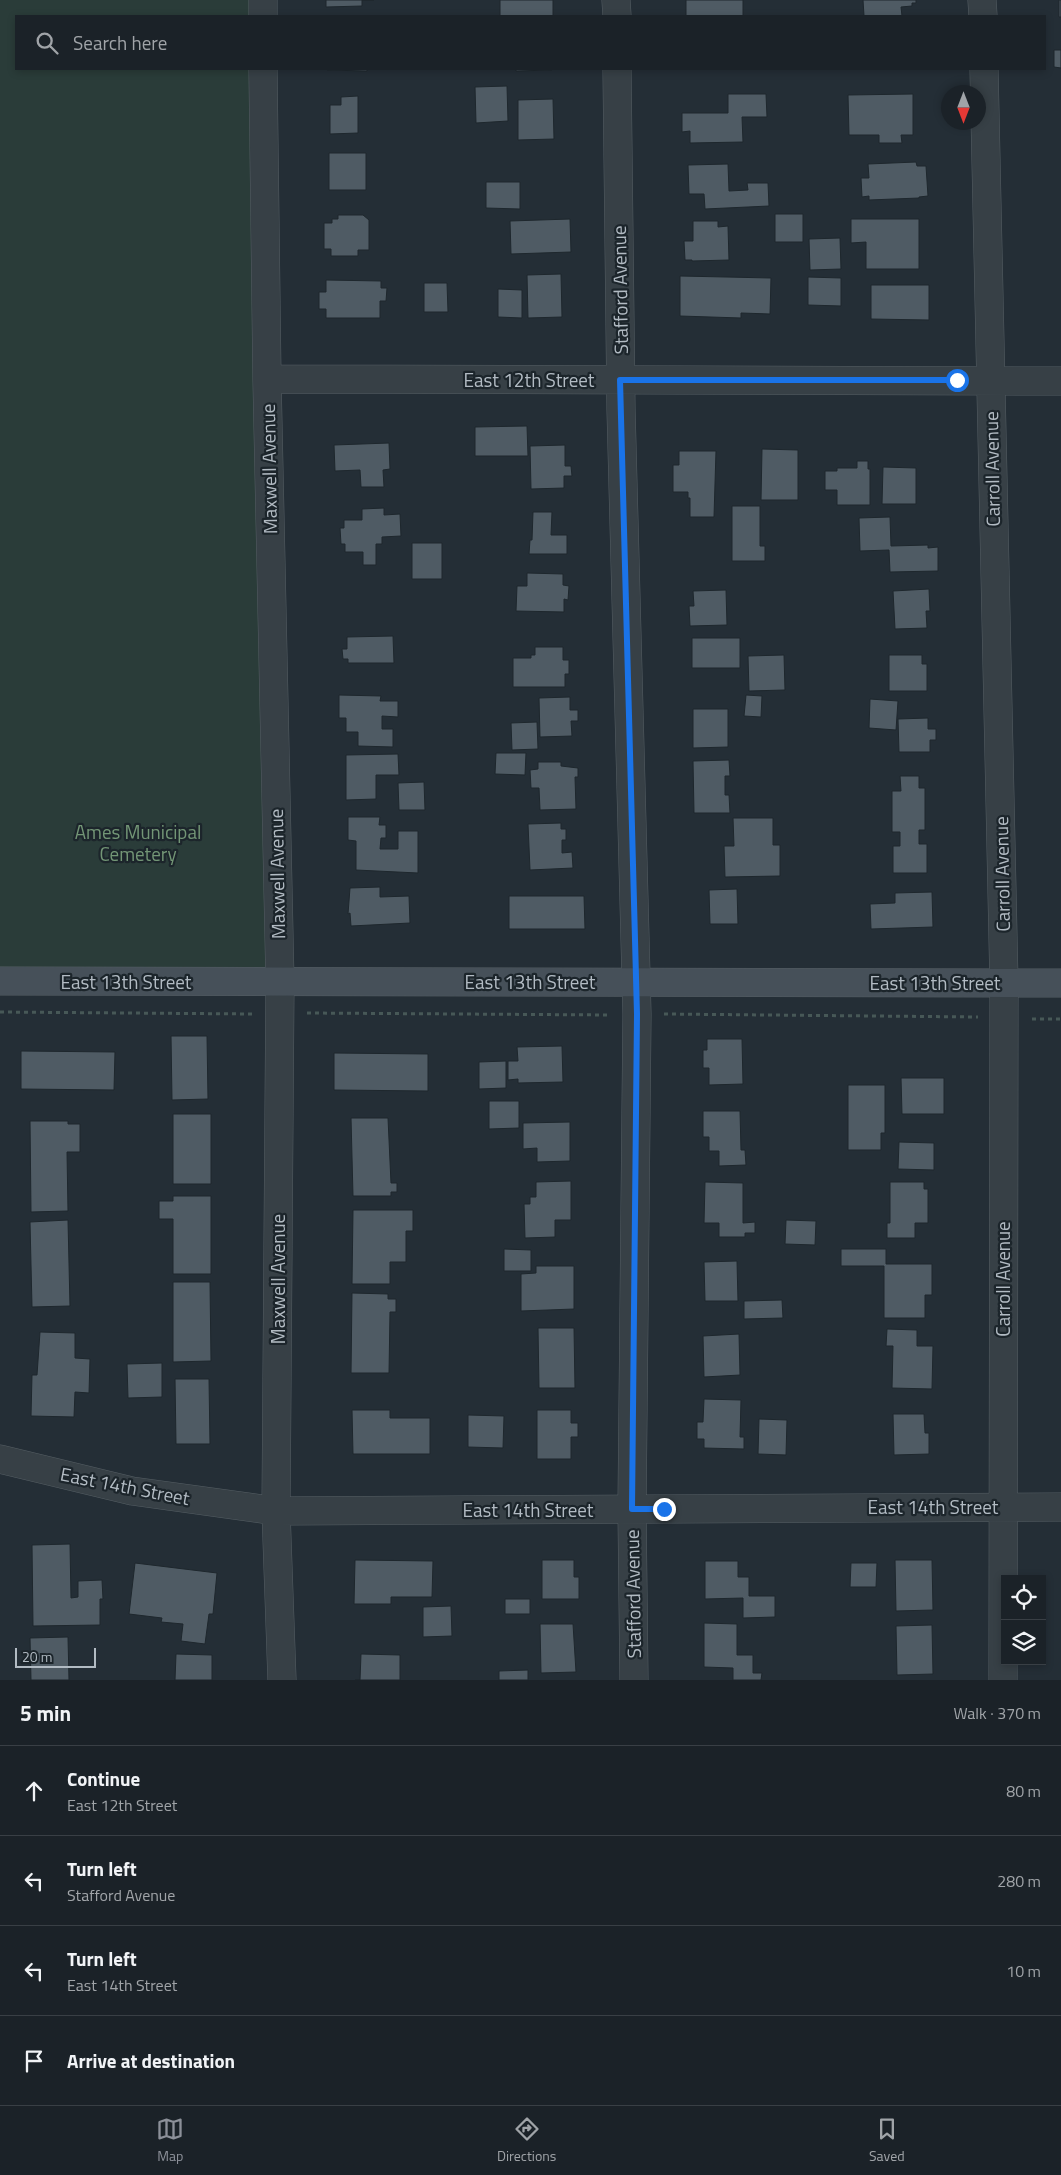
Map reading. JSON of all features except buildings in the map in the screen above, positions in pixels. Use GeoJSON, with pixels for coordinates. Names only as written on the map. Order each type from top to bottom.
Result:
{"type":"FeatureCollection","features":[{"type":"Feature","properties":{"kind":"main road","name":"East 13th Street"},"geometry":{"type":"LineString","coordinates":[[0,981],[1061,983]]}},
{"type":"Feature","properties":{"kind":"street"},"geometry":{"type":"LineString","coordinates":[[262,0],[263,15]]}},
{"type":"Feature","properties":{"kind":"street"},"geometry":{"type":"LineString","coordinates":[[616,0],[617,15]]}},
{"type":"Feature","properties":{"kind":"street"},"geometry":{"type":"LineString","coordinates":[[982,0],[982,15]]}},
{"type":"Feature","properties":{"kind":"street","name":"Maxwell Avenue"},"geometry":{"type":"LineString","coordinates":[[263,70],[267,379],[280,982],[276,1511],[282,1680]]}},
{"type":"Feature","properties":{"kind":"street","name":"Stafford Avenue"},"geometry":{"type":"LineString","coordinates":[[617,70],[620,380],[637,982],[632,1509],[634,1680]]}},
{"type":"Feature","properties":{"kind":"street","name":"Carroll Avenue"},"geometry":{"type":"LineString","coordinates":[[984,70],[1004,983],[1003,1680]]}},
{"type":"Feature","properties":{"kind":"street","name":"East 12th Street"},"geometry":{"type":"LineString","coordinates":[[267,379],[1061,380]]}},
{"type":"Feature","properties":{"kind":"street","name":"East 14th Street"},"geometry":{"type":"LineString","coordinates":[[0,1459],[132,1490],[276,1511],[1061,1507]]}},
{"type":"Feature","properties":{"kind":"path"},"geometry":{"type":"LineString","coordinates":[[0,1012],[250,1014]]}},
{"type":"Feature","properties":{"kind":"path"},"geometry":{"type":"LineString","coordinates":[[308,1013],[617,1015]]}},
{"type":"Feature","properties":{"kind":"path"},"geometry":{"type":"LineString","coordinates":[[656,1014],[982,1017]]}},
{"type":"Feature","properties":{"kind":"path"},"geometry":{"type":"LineString","coordinates":[[1031,1018],[1061,1019]]}},
{"type":"Feature","properties":{"kind":"green space","name":"Ames Municipal Cemetery"},"geometry":{"type":"Polygon","coordinates":[[[0,0],[263,0],[263,15],[15,15],[15,70],[263,70],[280,982],[0,981],[0,0]]]}},
{"type":"Feature","properties":{"kind":"route"},"geometry":{"type":"LineString","coordinates":[[664,1509],[632,1509],[637,1014],[620,380],[957,380]]}}]}
